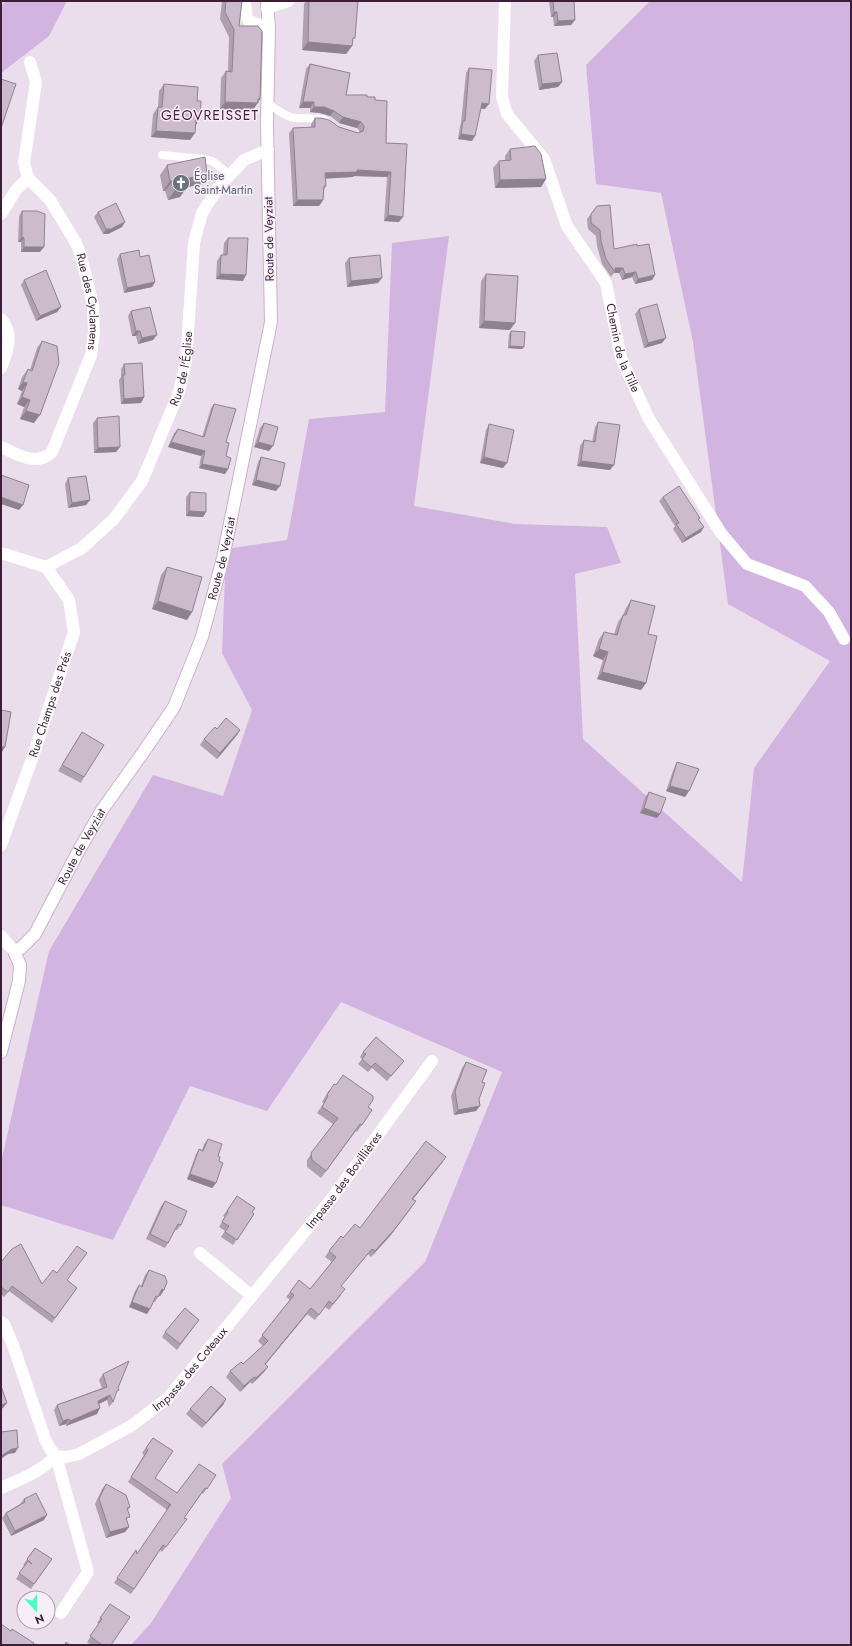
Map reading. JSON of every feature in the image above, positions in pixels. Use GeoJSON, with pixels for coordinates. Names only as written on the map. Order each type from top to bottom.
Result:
{"type":"FeatureCollection","features":[{"type":"Feature","properties":{"kind":"street"},"geometry":{"type":"LineString","coordinates":[[244,1],[247,6],[246,17],[249,21],[269,28]]}},
{"type":"Feature","properties":{"kind":"street"},"geometry":{"type":"LineString","coordinates":[[267,5],[288,1]]}},
{"type":"Feature","properties":{"kind":"street","name":"Chemin de la Tille"},"geometry":{"type":"LineString","coordinates":[[505,1],[502,97],[507,114],[544,159],[566,226],[606,283],[621,358],[649,419],[721,533],[747,564],[805,586],[829,612],[844,639]]}},
{"type":"Feature","properties":{"kind":"street","name":"Route de Veyziat"},"geometry":{"type":"LineString","coordinates":[[14,951],[21,948],[36,934],[74,859],[102,810],[174,707],[202,637],[224,558],[258,394],[270,322],[268,150],[269,28],[267,5]]}},
{"type":"Feature","properties":{"kind":"street"},"geometry":{"type":"LineString","coordinates":[[1,214],[16,190],[28,178],[24,162],[36,82],[30,62]]}},
{"type":"Feature","properties":{"kind":"street","name":"Rue de l'Église"},"geometry":{"type":"LineString","coordinates":[[46,567],[82,548],[114,520],[142,481],[179,392],[186,362],[194,243],[202,213],[217,189],[229,174],[244,160],[268,150]]}},
{"type":"Feature","properties":{"kind":"street","name":"Rue des Cyclamens"},"geometry":{"type":"LineString","coordinates":[[1,447],[26,458],[36,459],[47,457],[52,452],[91,355],[94,332],[93,305],[81,256],[76,243],[50,200],[28,178]]}},
{"type":"Feature","properties":{"kind":"street"},"geometry":{"type":"LineString","coordinates":[[1,319],[9,334],[9,347],[1,368]]}},
{"type":"Feature","properties":{"kind":"street"},"geometry":{"type":"LineString","coordinates":[[1,553],[46,567]]}},
{"type":"Feature","properties":{"kind":"street","name":"Rue Champs des Prés"},"geometry":{"type":"LineString","coordinates":[[1,845],[34,753],[74,632],[69,600],[46,567]]}},
{"type":"Feature","properties":{"kind":"street"},"geometry":{"type":"LineString","coordinates":[[1,936],[14,951],[20,966],[19,981],[1,1052]]}},
{"type":"Feature","properties":{"kind":"street","name":"Impasse des Bovillières"},"geometry":{"type":"LineString","coordinates":[[252,1296],[329,1202],[432,1061]]}},
{"type":"Feature","properties":{"kind":"street"},"geometry":{"type":"LineString","coordinates":[[200,1253],[252,1296]]}},
{"type":"Feature","properties":{"kind":"street","name":"Impasse des Coteaux"},"geometry":{"type":"LineString","coordinates":[[56,1456],[66,1457],[79,1454],[131,1426],[168,1398],[252,1296]]}},
{"type":"Feature","properties":{"kind":"street"},"geometry":{"type":"LineString","coordinates":[[1,1322],[4,1324],[13,1345],[45,1440],[56,1456],[88,1572],[61,1614]]}},
{"type":"Feature","properties":{"kind":"street"},"geometry":{"type":"LineString","coordinates":[[1,1488],[47,1466],[56,1456]]}},
{"type":"Feature","properties":{"kind":"lane"},"geometry":{"type":"LineString","coordinates":[[269,104],[287,116],[295,118],[318,118],[332,124]]}},
{"type":"Feature","properties":{"kind":"lane"},"geometry":{"type":"LineString","coordinates":[[162,155],[212,161],[229,174]]}},
{"type":"Feature","properties":{"kind":"shaded area"},"geometry":{"type":"Polygon","coordinates":[[[5,1],[67,1],[49,36],[1,73],[1,7],[5,1]]]}},
{"type":"Feature","properties":{"kind":"shaded area"},"geometry":{"type":"Polygon","coordinates":[[[650,1],[851,1],[851,1645],[131,1645],[151,1623],[231,1498],[222,1464],[425,1262],[502,1072],[341,1002],[267,1111],[190,1086],[113,1240],[1,1205],[2,1158],[49,951],[153,775],[223,796],[252,710],[222,653],[226,549],[287,540],[309,419],[385,412],[392,243],[449,236],[414,506],[515,524],[607,527],[621,563],[575,574],[583,739],[742,882],[754,768],[830,661],[728,604],[693,342],[661,193],[596,184],[586,65],[650,1]]]}},
{"type":"Feature","properties":{"kind":"building"},"geometry":{"type":"Polygon","coordinates":[[[226,1],[242,1],[239,26],[258,26],[262,31],[260,99],[258,99],[258,103],[225,102],[226,71],[232,72],[234,30],[225,12],[226,1]]]}},
{"type":"Feature","properties":{"kind":"building"},"geometry":{"type":"Polygon","coordinates":[[[309,1],[358,1],[355,38],[353,38],[352,46],[308,42],[309,1]]]}},
{"type":"Feature","properties":{"kind":"building"},"geometry":{"type":"Polygon","coordinates":[[[553,1],[574,1],[575,20],[558,21],[557,12],[554,12],[553,1]]]}},
{"type":"Feature","properties":{"kind":"building"},"geometry":{"type":"Polygon","coordinates":[[[557,53],[562,82],[542,84],[538,55],[557,53]]]}},
{"type":"Feature","properties":{"kind":"building"},"geometry":{"type":"Polygon","coordinates":[[[310,64],[350,73],[346,95],[367,95],[367,97],[375,97],[375,100],[387,101],[386,143],[407,144],[403,217],[388,215],[391,172],[357,170],[357,172],[325,173],[326,186],[324,186],[323,200],[297,200],[293,128],[315,127],[315,118],[321,118],[329,120],[339,127],[358,133],[363,131],[364,128],[361,122],[343,117],[324,107],[314,107],[314,102],[303,102],[310,64]]]}},
{"type":"Feature","properties":{"kind":"building"},"geometry":{"type":"Polygon","coordinates":[[[469,68],[492,70],[489,104],[482,103],[475,136],[461,134],[463,121],[465,121],[469,68]]]}},
{"type":"Feature","properties":{"kind":"building"},"geometry":{"type":"Polygon","coordinates":[[[1,79],[16,84],[1,128],[1,79]]]}},
{"type":"Feature","properties":{"kind":"building"},"geometry":{"type":"Polygon","coordinates":[[[164,84],[198,87],[197,101],[201,101],[200,119],[196,119],[195,133],[156,131],[158,107],[162,107],[164,84]]]}},
{"type":"Feature","properties":{"kind":"building"},"geometry":{"type":"Polygon","coordinates":[[[535,146],[541,154],[546,179],[500,180],[499,161],[511,160],[510,149],[535,146]]]}},
{"type":"Feature","properties":{"kind":"building"},"geometry":{"type":"Polygon","coordinates":[[[205,157],[207,174],[185,179],[187,186],[175,190],[173,181],[170,181],[167,165],[205,157]]]}},
{"type":"Feature","properties":{"kind":"building"},"geometry":{"type":"Polygon","coordinates":[[[116,203],[125,222],[111,229],[106,229],[98,212],[116,203]]]}},
{"type":"Feature","properties":{"kind":"building"},"geometry":{"type":"Polygon","coordinates":[[[610,205],[614,249],[637,244],[637,246],[649,244],[655,275],[638,279],[636,272],[625,274],[623,268],[615,268],[615,272],[606,259],[601,241],[600,230],[591,223],[591,214],[597,206],[610,205]]]}},
{"type":"Feature","properties":{"kind":"building"},"geometry":{"type":"Polygon","coordinates":[[[22,211],[37,211],[45,214],[44,247],[24,247],[24,238],[22,237],[22,211]]]}},
{"type":"Feature","properties":{"kind":"building"},"geometry":{"type":"Polygon","coordinates":[[[228,238],[248,238],[246,275],[220,274],[221,255],[227,255],[228,238]]]}},
{"type":"Feature","properties":{"kind":"building"},"geometry":{"type":"Polygon","coordinates":[[[139,250],[140,257],[149,255],[155,282],[127,288],[120,254],[139,250]]]}},
{"type":"Feature","properties":{"kind":"building"},"geometry":{"type":"Polygon","coordinates":[[[380,255],[382,278],[351,281],[349,258],[380,255]]]}},
{"type":"Feature","properties":{"kind":"building"},"geometry":{"type":"Polygon","coordinates":[[[46,270],[61,307],[40,316],[24,280],[46,270]]]}},
{"type":"Feature","properties":{"kind":"building"},"geometry":{"type":"Polygon","coordinates":[[[486,274],[518,276],[515,323],[484,321],[486,274]]]}},
{"type":"Feature","properties":{"kind":"building"},"geometry":{"type":"Polygon","coordinates":[[[657,304],[666,338],[648,343],[639,309],[657,304]]]}},
{"type":"Feature","properties":{"kind":"building"},"geometry":{"type":"Polygon","coordinates":[[[150,307],[157,335],[142,338],[140,331],[136,331],[131,311],[150,307]]]}},
{"type":"Feature","properties":{"kind":"building"},"geometry":{"type":"Polygon","coordinates":[[[511,331],[525,332],[524,347],[510,346],[511,331]]]}},
{"type":"Feature","properties":{"kind":"building"},"geometry":{"type":"Polygon","coordinates":[[[42,341],[57,346],[59,363],[40,415],[26,411],[30,400],[22,397],[27,383],[23,382],[28,369],[32,371],[42,341]]]}},
{"type":"Feature","properties":{"kind":"building"},"geometry":{"type":"Polygon","coordinates":[[[142,363],[144,397],[124,399],[124,364],[142,363]]]}},
{"type":"Feature","properties":{"kind":"building"},"geometry":{"type":"Polygon","coordinates":[[[214,404],[236,409],[226,442],[229,443],[226,456],[231,458],[228,469],[202,464],[205,451],[171,442],[178,429],[204,437],[214,404]]]}},
{"type":"Feature","properties":{"kind":"building"},"geometry":{"type":"Polygon","coordinates":[[[119,416],[120,447],[98,448],[97,418],[119,416]]]}},
{"type":"Feature","properties":{"kind":"building"},"geometry":{"type":"Polygon","coordinates":[[[598,422],[620,425],[614,465],[581,461],[584,440],[595,442],[598,422]]]}},
{"type":"Feature","properties":{"kind":"building"},"geometry":{"type":"Polygon","coordinates":[[[264,423],[278,427],[273,446],[258,442],[264,423]]]}},
{"type":"Feature","properties":{"kind":"building"},"geometry":{"type":"Polygon","coordinates":[[[489,424],[514,430],[507,463],[484,457],[489,424]]]}},
{"type":"Feature","properties":{"kind":"building"},"geometry":{"type":"Polygon","coordinates":[[[261,457],[285,463],[280,486],[256,480],[261,457]]]}},
{"type":"Feature","properties":{"kind":"building"},"geometry":{"type":"Polygon","coordinates":[[[1,475],[29,485],[23,505],[1,497],[1,475]]]}},
{"type":"Feature","properties":{"kind":"building"},"geometry":{"type":"Polygon","coordinates":[[[86,476],[90,500],[72,503],[68,478],[86,476]]]}},
{"type":"Feature","properties":{"kind":"building"},"geometry":{"type":"Polygon","coordinates":[[[679,486],[700,518],[698,519],[704,527],[686,538],[676,524],[679,523],[663,497],[679,486]]]}},
{"type":"Feature","properties":{"kind":"building"},"geometry":{"type":"Polygon","coordinates":[[[190,492],[206,493],[206,512],[189,511],[190,492]]]}},
{"type":"Feature","properties":{"kind":"building"},"geometry":{"type":"Polygon","coordinates":[[[167,567],[202,577],[192,612],[158,601],[167,567]]]}},
{"type":"Feature","properties":{"kind":"building"},"geometry":{"type":"Polygon","coordinates":[[[631,600],[655,606],[648,634],[657,636],[646,683],[602,672],[608,652],[599,649],[604,632],[617,635],[623,615],[626,615],[631,600]]]}},
{"type":"Feature","properties":{"kind":"building"},"geometry":{"type":"Polygon","coordinates":[[[1,710],[11,712],[5,747],[1,747],[1,710]]]}},
{"type":"Feature","properties":{"kind":"building"},"geometry":{"type":"Polygon","coordinates":[[[226,718],[240,730],[220,753],[204,739],[215,727],[217,729],[226,718]]]}},
{"type":"Feature","properties":{"kind":"building"},"geometry":{"type":"Polygon","coordinates":[[[82,732],[104,745],[84,777],[62,765],[82,732]]]}},
{"type":"Feature","properties":{"kind":"building"},"geometry":{"type":"Polygon","coordinates":[[[677,762],[699,769],[689,791],[670,786],[677,762]]]}},
{"type":"Feature","properties":{"kind":"building"},"geometry":{"type":"Polygon","coordinates":[[[649,792],[666,798],[660,814],[644,808],[649,792]]]}},
{"type":"Feature","properties":{"kind":"building"},"geometry":{"type":"Polygon","coordinates":[[[376,1037],[404,1061],[391,1076],[375,1063],[371,1067],[362,1059],[366,1054],[363,1052],[376,1037]]]}},
{"type":"Feature","properties":{"kind":"building"},"geometry":{"type":"Polygon","coordinates":[[[466,1062],[487,1070],[482,1082],[485,1083],[479,1099],[480,1106],[458,1110],[455,1091],[466,1062]]]}},
{"type":"Feature","properties":{"kind":"building"},"geometry":{"type":"Polygon","coordinates":[[[343,1075],[373,1096],[373,1100],[368,1107],[372,1110],[326,1171],[312,1160],[311,1153],[338,1118],[322,1107],[334,1084],[336,1085],[343,1075]]]}},
{"type":"Feature","properties":{"kind":"building"},"geometry":{"type":"Polygon","coordinates":[[[208,1139],[222,1144],[218,1156],[220,1157],[219,1161],[223,1163],[216,1183],[190,1174],[199,1149],[203,1151],[208,1139]]]}},
{"type":"Feature","properties":{"kind":"building"},"geometry":{"type":"Polygon","coordinates":[[[426,1141],[446,1157],[412,1199],[416,1201],[394,1230],[375,1251],[372,1249],[341,1286],[345,1289],[333,1304],[329,1301],[319,1315],[311,1308],[265,1364],[268,1367],[244,1386],[230,1371],[241,1362],[243,1364],[268,1341],[262,1335],[294,1295],[290,1292],[299,1280],[310,1289],[336,1257],[329,1251],[341,1236],[343,1238],[355,1224],[360,1228],[426,1141]]]}},
{"type":"Feature","properties":{"kind":"building"},"geometry":{"type":"Polygon","coordinates":[[[237,1196],[255,1208],[252,1212],[254,1214],[237,1240],[225,1232],[229,1226],[222,1222],[237,1196]]]}},
{"type":"Feature","properties":{"kind":"building"},"geometry":{"type":"Polygon","coordinates":[[[165,1201],[187,1211],[181,1225],[178,1224],[168,1243],[150,1234],[165,1201]]]}},
{"type":"Feature","properties":{"kind":"building"},"geometry":{"type":"Polygon","coordinates":[[[21,1244],[42,1284],[53,1270],[57,1273],[77,1246],[87,1253],[67,1280],[77,1288],[55,1318],[12,1286],[8,1292],[1,1287],[1,1262],[12,1249],[21,1244]]]}},
{"type":"Feature","properties":{"kind":"building"},"geometry":{"type":"Polygon","coordinates":[[[149,1270],[165,1276],[167,1282],[164,1290],[162,1289],[158,1297],[156,1296],[150,1309],[132,1302],[139,1285],[142,1287],[149,1270]]]}},
{"type":"Feature","properties":{"kind":"building"},"geometry":{"type":"Polygon","coordinates":[[[185,1308],[199,1320],[180,1344],[165,1332],[185,1308]]]}},
{"type":"Feature","properties":{"kind":"building"},"geometry":{"type":"Polygon","coordinates":[[[129,1361],[118,1388],[119,1390],[117,1391],[113,1402],[110,1395],[98,1401],[100,1408],[70,1421],[69,1419],[63,1421],[57,1405],[107,1387],[103,1374],[129,1361]]]}},
{"type":"Feature","properties":{"kind":"building"},"geometry":{"type":"Polygon","coordinates":[[[1,1386],[7,1403],[1,1405],[1,1386]]]}},
{"type":"Feature","properties":{"kind":"building"},"geometry":{"type":"Polygon","coordinates":[[[211,1386],[226,1399],[206,1423],[190,1409],[211,1386]]]}},
{"type":"Feature","properties":{"kind":"building"},"geometry":{"type":"Polygon","coordinates":[[[17,1430],[18,1448],[12,1449],[1,1456],[1,1432],[17,1430]]]}},
{"type":"Feature","properties":{"kind":"building"},"geometry":{"type":"Polygon","coordinates":[[[153,1438],[173,1451],[155,1478],[177,1493],[199,1464],[216,1475],[184,1518],[187,1519],[166,1547],[163,1545],[134,1589],[117,1578],[136,1550],[137,1554],[171,1504],[169,1505],[170,1504],[131,1477],[148,1450],[146,1448],[153,1438]]]}},
{"type":"Feature","properties":{"kind":"building"},"geometry":{"type":"Polygon","coordinates":[[[106,1484],[126,1495],[130,1507],[127,1508],[130,1517],[126,1518],[129,1527],[110,1532],[99,1499],[106,1484]]]}},
{"type":"Feature","properties":{"kind":"building"},"geometry":{"type":"Polygon","coordinates":[[[36,1493],[47,1515],[15,1531],[6,1513],[25,1502],[24,1499],[36,1493]]]}},
{"type":"Feature","properties":{"kind":"building"},"geometry":{"type":"Polygon","coordinates":[[[35,1548],[52,1559],[34,1584],[19,1573],[28,1561],[32,1564],[27,1559],[35,1548]]]}},
{"type":"Feature","properties":{"kind":"building"},"geometry":{"type":"Polygon","coordinates":[[[110,1604],[130,1617],[111,1645],[102,1645],[90,1636],[110,1604]]]}},
{"type":"Feature","properties":{"kind":"building"},"geometry":{"type":"Polygon","coordinates":[[[1,1624],[34,1643],[33,1645],[1,1645],[1,1624]]]}},
{"type":"Feature","properties":{"kind":"place","name":"Église Saint-Martin"},"geometry":{"type":"Point","coordinates":[181,183]}},
{"type":"Feature","properties":{"kind":"district","name":"GÉOVREISSET"},"geometry":{"type":"Point","coordinates":[210,115]}}]}
